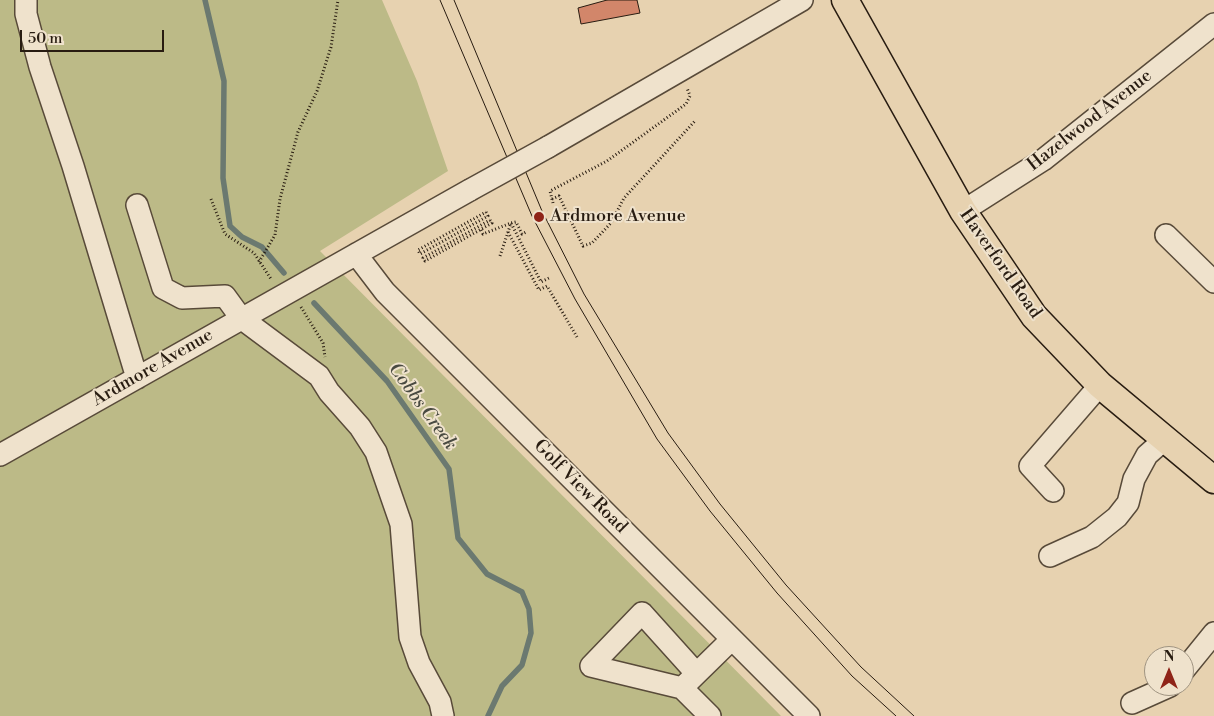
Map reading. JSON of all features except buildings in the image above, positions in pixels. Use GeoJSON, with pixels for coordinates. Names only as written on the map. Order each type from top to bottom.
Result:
{"type":"FeatureCollection","features":[{"type":"Feature","properties":{"kind":"main road","name":"Haverford Road"},"geometry":{"type":"LineString","coordinates":[[845,0],[962,211],[1034,316],[1100,385],[1214,480]]}},
{"type":"Feature","properties":{"kind":"street"},"geometry":{"type":"LineString","coordinates":[[26,0],[26,14],[40,67],[73,166],[137,378]]}},
{"type":"Feature","properties":{"kind":"street","name":"Ardmore Avenue"},"geometry":{"type":"LineString","coordinates":[[0,456],[241,318],[548,147],[802,0]]}},
{"type":"Feature","properties":{"kind":"street","name":"Hazelwood Avenue"},"geometry":{"type":"LineString","coordinates":[[962,211],[1043,160],[1214,24]]}},
{"type":"Feature","properties":{"kind":"street"},"geometry":{"type":"LineString","coordinates":[[137,205],[164,288],[182,298],[225,296],[241,318],[319,376],[329,392],[360,427],[376,452],[401,524],[410,637],[419,663],[440,702],[444,716]]}},
{"type":"Feature","properties":{"kind":"street"},"geometry":{"type":"LineString","coordinates":[[1166,235],[1214,282]]}},
{"type":"Feature","properties":{"kind":"street","name":"Golf View Road"},"geometry":{"type":"LineString","coordinates":[[356,254],[385,292],[809,716]]}},
{"type":"Feature","properties":{"kind":"street"},"geometry":{"type":"LineString","coordinates":[[1053,491],[1030,466],[1100,385]]}},
{"type":"Feature","properties":{"kind":"street"},"geometry":{"type":"LineString","coordinates":[[1050,556],[1092,537],[1116,517],[1128,503],[1134,479],[1147,455],[1165,439]]}},
{"type":"Feature","properties":{"kind":"street"},"geometry":{"type":"LineString","coordinates":[[1194,658],[1214,633]]}},
{"type":"Feature","properties":{"kind":"street"},"geometry":{"type":"LineString","coordinates":[[710,716],[689,680],[732,639]]}},
{"type":"Feature","properties":{"kind":"street"},"geometry":{"type":"LineString","coordinates":[[1132,702],[1146,696]]}},
{"type":"Feature","properties":{"kind":"path"},"geometry":{"type":"LineString","coordinates":[[259,262],[275,235],[280,199],[298,132],[317,91],[330,47],[338,0]]}},
{"type":"Feature","properties":{"kind":"path"},"geometry":{"type":"LineString","coordinates":[[687,87],[690,96],[686,104],[607,161],[550,191],[552,201],[559,196],[583,246],[592,243],[610,222],[624,198],[694,121]]}},
{"type":"Feature","properties":{"kind":"path"},"geometry":{"type":"LineString","coordinates":[[211,199],[225,234],[254,252],[273,282]]}},
{"type":"Feature","properties":{"kind":"path"},"geometry":{"type":"LineString","coordinates":[[478,227],[420,254],[418,250],[486,212],[488,216],[478,227],[425,261],[423,258],[478,227]]}},
{"type":"Feature","properties":{"kind":"path"},"geometry":{"type":"LineString","coordinates":[[478,227],[483,234],[516,222],[522,234],[526,232]]}},
{"type":"Feature","properties":{"kind":"path"},"geometry":{"type":"LineString","coordinates":[[500,256],[510,223]]}},
{"type":"Feature","properties":{"kind":"path"},"geometry":{"type":"LineString","coordinates":[[510,223],[540,282],[549,278]]}},
{"type":"Feature","properties":{"kind":"path"},"geometry":{"type":"LineString","coordinates":[[508,232],[539,290],[547,286],[577,337]]}},
{"type":"Feature","properties":{"kind":"path"},"geometry":{"type":"LineString","coordinates":[[300,306],[323,343],[325,355],[319,376]]}},
{"type":"Feature","properties":{"kind":"shaded area"},"geometry":{"type":"Polygon","coordinates":[[[0,0],[382,0],[417,81],[448,171],[320,251],[781,716],[0,716],[0,0]]]}},
{"type":"Feature","properties":{"kind":"waterway","name":"Cobbs Creek"},"geometry":{"type":"LineString","coordinates":[[205,0],[224,81],[223,178],[230,226],[242,237],[262,247],[284,273]]}},
{"type":"Feature","properties":{"kind":"waterway","name":"Cobbs Creek"},"geometry":{"type":"LineString","coordinates":[[314,303],[387,381],[449,469],[458,538],[487,574],[522,592],[529,609],[531,633],[522,665],[502,686],[488,716]]}},
{"type":"Feature","properties":{"kind":"tram line"},"geometry":{"type":"LineString","coordinates":[[440,0],[532,216],[575,299],[657,439],[710,511],[777,593],[852,676],[896,716]]}},
{"type":"Feature","properties":{"kind":"tram line"},"geometry":{"type":"LineString","coordinates":[[454,0],[542,211],[584,294],[668,433],[720,504],[786,585],[861,667],[914,716]]}},
{"type":"Feature","properties":{"kind":"place","name":"Ardmore Avenue"},"geometry":{"type":"Point","coordinates":[539,217]}}]}
